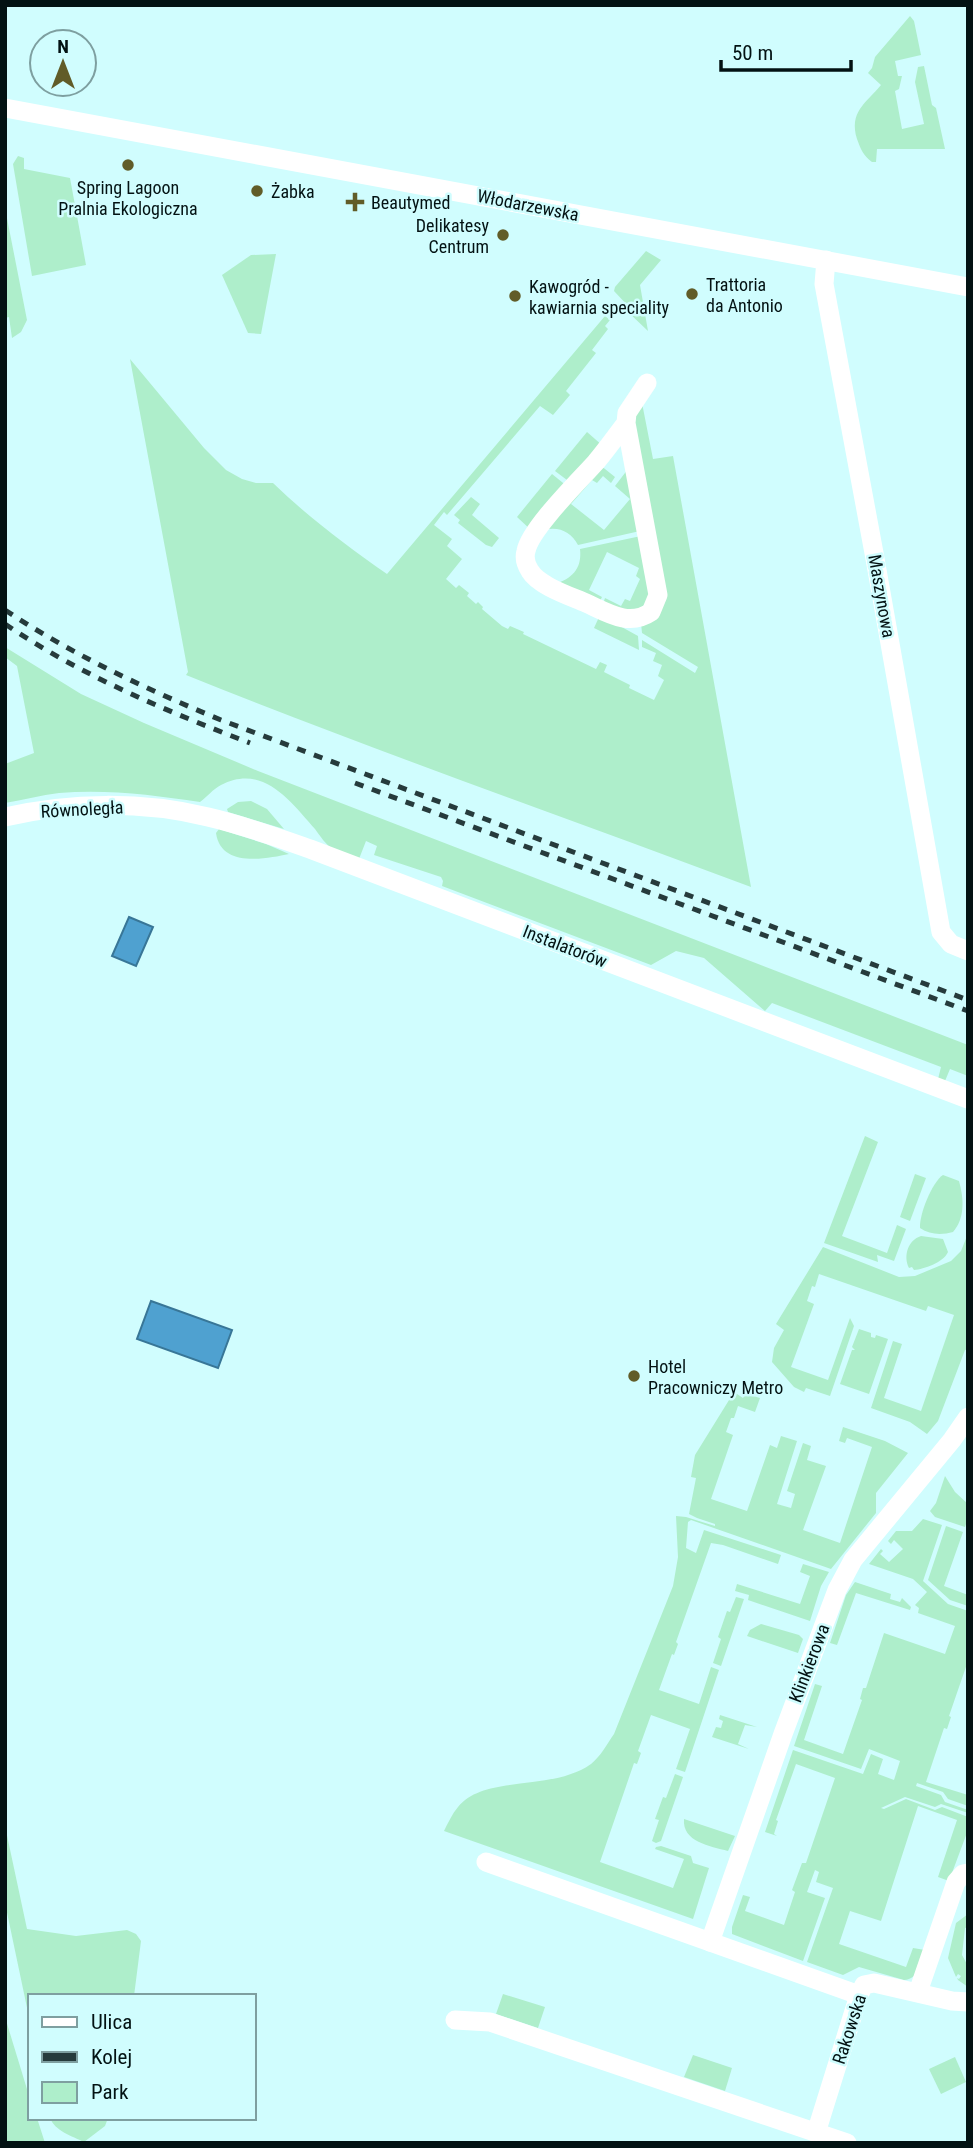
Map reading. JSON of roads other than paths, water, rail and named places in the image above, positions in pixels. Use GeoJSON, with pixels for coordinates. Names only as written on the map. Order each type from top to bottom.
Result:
{"type":"FeatureCollection","features":[{"type":"Feature","properties":{"kind":"street","name":"Włodarzewska"},"geometry":{"type":"LineString","coordinates":[[5,108],[968,287]]}},
{"type":"Feature","properties":{"kind":"street","name":"Maszynowa"},"geometry":{"type":"LineString","coordinates":[[826,260],[824,284],[941,932],[951,944],[968,951]]}},
{"type":"Feature","properties":{"kind":"street"},"geometry":{"type":"LineString","coordinates":[[626,423],[537,530],[525,555],[530,572],[542,582],[614,616],[629,620],[651,612],[658,595],[626,423],[627,413],[647,383]]}},
{"type":"Feature","properties":{"kind":"street","name":"Równoległa"},"geometry":{"type":"LineString","coordinates":[[5,817],[79,807],[159,809]]}},
{"type":"Feature","properties":{"kind":"street","name":"Instalatorów"},"geometry":{"type":"LineString","coordinates":[[159,809],[206,816],[310,849],[968,1099]]}},
{"type":"Feature","properties":{"kind":"street","name":"Klinkierowa"},"geometry":{"type":"LineString","coordinates":[[710,1942],[837,1590],[853,1560],[968,1417]]}},
{"type":"Feature","properties":{"kind":"street"},"geometry":{"type":"LineString","coordinates":[[486,1862],[859,1995]]}},
{"type":"Feature","properties":{"kind":"street"},"geometry":{"type":"LineString","coordinates":[[968,1873],[956,1882],[918,1992],[952,2001],[968,2002]]}},
{"type":"Feature","properties":{"kind":"street","name":"Rakowska"},"geometry":{"type":"LineString","coordinates":[[816,2133],[864,1985],[874,1983],[918,1992]]}},
{"type":"Feature","properties":{"kind":"street"},"geometry":{"type":"LineString","coordinates":[[455,2020],[490,2022],[847,2143]]}},
{"type":"Feature","properties":{"kind":"water"},"geometry":{"type":"Polygon","coordinates":[[[129,917],[153,927],[136,966],[112,956],[129,917]]]}},
{"type":"Feature","properties":{"kind":"water"},"geometry":{"type":"Polygon","coordinates":[[[151,1301],[232,1330],[218,1368],[137,1339],[151,1301]]]}},
{"type":"Feature","properties":{"kind":"railway"},"geometry":{"type":"LineString","coordinates":[[5,610],[110,670],[221,720],[968,1000]]}},
{"type":"Feature","properties":{"kind":"railway"},"geometry":{"type":"LineString","coordinates":[[5,624],[93,676],[250,743]]}},
{"type":"Feature","properties":{"kind":"railway"},"geometry":{"type":"LineString","coordinates":[[355,783],[968,1011]]}},
{"type":"Feature","properties":{"kind":"place","name":"Spring Lagoon Pralnia Ekologiczna"},"geometry":{"type":"Point","coordinates":[128,165]}},
{"type":"Feature","properties":{"kind":"place","name":"Żabka"},"geometry":{"type":"Point","coordinates":[257,191]}},
{"type":"Feature","properties":{"kind":"place","name":"Beautymed"},"geometry":{"type":"Point","coordinates":[355,202]}},
{"type":"Feature","properties":{"kind":"place","name":"Delikatesy Centrum"},"geometry":{"type":"Point","coordinates":[503,235]}},
{"type":"Feature","properties":{"kind":"place","name":"Trattoria da Antonio"},"geometry":{"type":"Point","coordinates":[692,294]}},
{"type":"Feature","properties":{"kind":"place","name":"Kawogród - kawiarnia speciality"},"geometry":{"type":"Point","coordinates":[515,296]}},
{"type":"Feature","properties":{"kind":"place","name":"Hotel Pracowniczy Metro"},"geometry":{"type":"Point","coordinates":[634,1376]}}]}
